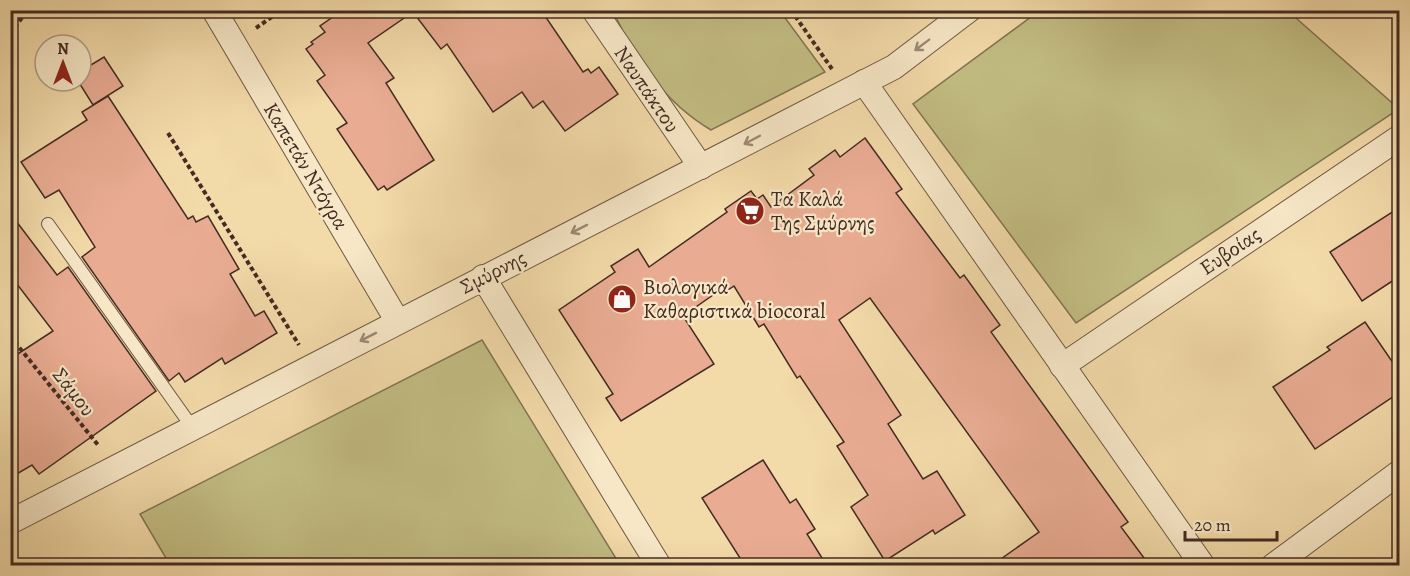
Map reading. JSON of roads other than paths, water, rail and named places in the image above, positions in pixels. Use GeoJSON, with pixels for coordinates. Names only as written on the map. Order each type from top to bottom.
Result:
{"type":"FeatureCollection","features":[{"type":"Feature","properties":{"kind":"street","name":"Καπετάν Ντόγρα"},"geometry":{"type":"LineString","coordinates":[[214,10],[398,322]]}},
{"type":"Feature","properties":{"kind":"street","name":"Ναυπάκτου"},"geometry":{"type":"LineString","coordinates":[[594,10],[701,167]]}},
{"type":"Feature","properties":{"kind":"street","name":"Σμύρνης"},"geometry":{"type":"LineString","coordinates":[[10,522],[894,67],[969,10]]}},
{"type":"Feature","properties":{"kind":"street"},"geometry":{"type":"LineString","coordinates":[[855,86],[1062,366],[1203,566]]}},
{"type":"Feature","properties":{"kind":"street","name":"Ευβοίας"},"geometry":{"type":"LineString","coordinates":[[1062,366],[1400,137]]}},
{"type":"Feature","properties":{"kind":"street"},"geometry":{"type":"LineString","coordinates":[[483,277],[659,566]]}},
{"type":"Feature","properties":{"kind":"street"},"geometry":{"type":"LineString","coordinates":[[1273,566],[1400,472]]}},
{"type":"Feature","properties":{"kind":"lane"},"geometry":{"type":"LineString","coordinates":[[48,224],[192,427]]}},
{"type":"Feature","properties":{"kind":"place","name":"Τα Καλά Της Σμύρνης"},"geometry":{"type":"Point","coordinates":[750,211]}},
{"type":"Feature","properties":{"kind":"place","name":"Βιολογικά Καθαριστικά biocoral"},"geometry":{"type":"Point","coordinates":[622,299]}}]}
